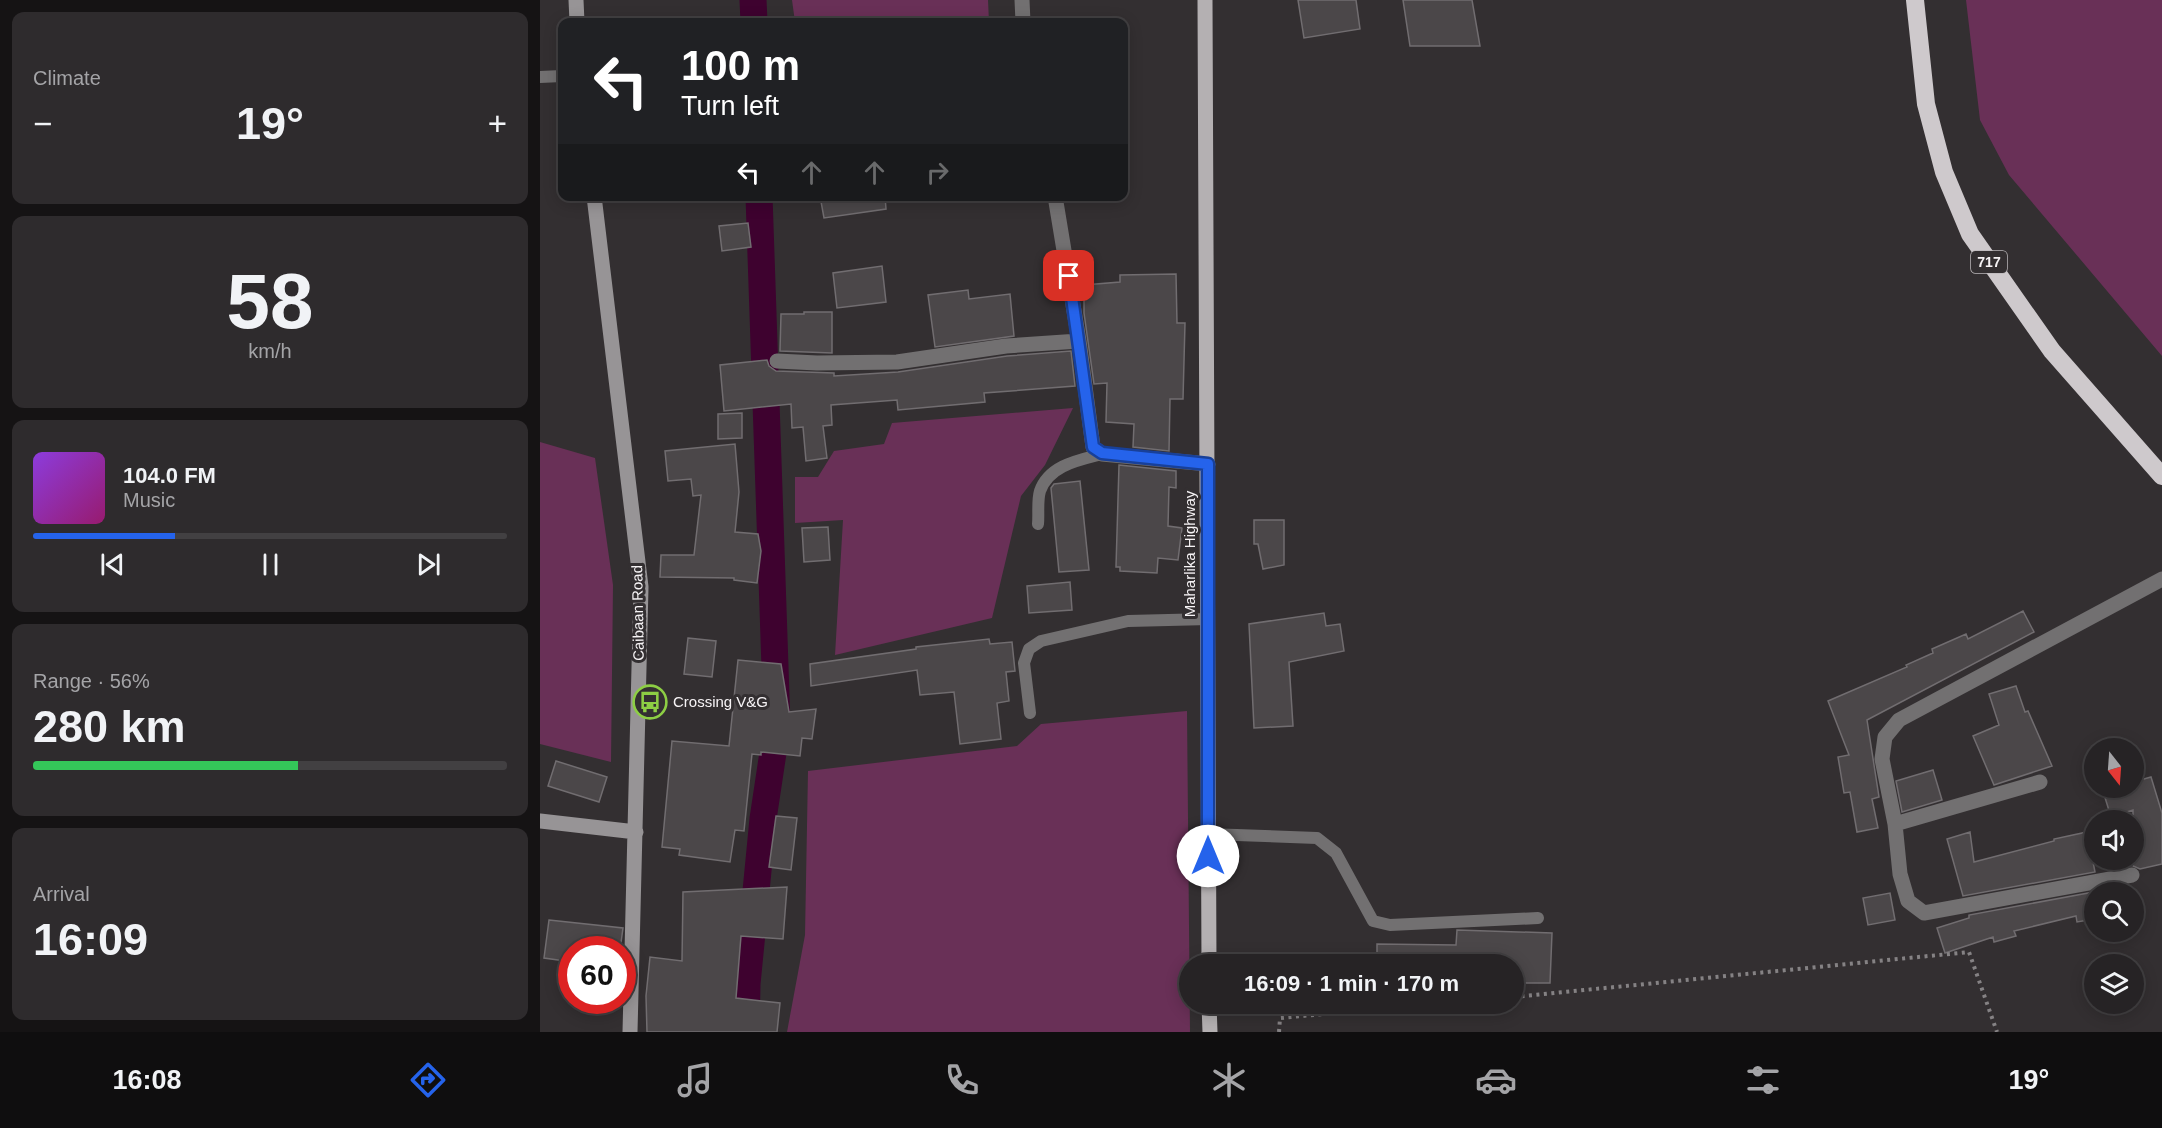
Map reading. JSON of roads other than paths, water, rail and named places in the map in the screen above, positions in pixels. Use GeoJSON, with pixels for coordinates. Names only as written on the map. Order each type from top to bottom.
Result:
{"type":"FeatureCollection","features":[{"type":"Feature","properties":{"kind":"highway","name":"717"},"geometry":{"type":"LineString","coordinates":[[1915,0],[1926,105],[1944,172],[1970,234],[2052,351],[2162,476]]}},
{"type":"Feature","properties":{"kind":"main road","name":"Maharlika Highway"},"geometry":{"type":"LineString","coordinates":[[1205,0],[1209,954]]}},
{"type":"Feature","properties":{"kind":"main road"},"geometry":{"type":"LineString","coordinates":[[1209,1014],[1210,1032]]}},
{"type":"Feature","properties":{"kind":"street"},"geometry":{"type":"LineString","coordinates":[[576,0],[577,18]]}},
{"type":"Feature","properties":{"kind":"street"},"geometry":{"type":"LineString","coordinates":[[1022,0],[1023,18]]}},
{"type":"Feature","properties":{"kind":"street","name":"Caibaan Road"},"geometry":{"type":"LineString","coordinates":[[595,201],[641,587],[630,1032]]}},
{"type":"Feature","properties":{"kind":"street"},"geometry":{"type":"LineString","coordinates":[[1056,201],[1080,341],[1093,447],[1102,453],[1208,464]]}},
{"type":"Feature","properties":{"kind":"street"},"geometry":{"type":"LineString","coordinates":[[777,361],[897,362],[1006,346],[1080,341]]}},
{"type":"Feature","properties":{"kind":"street"},"geometry":{"type":"LineString","coordinates":[[2132,874],[1924,913],[1908,901],[1900,874],[1895,824],[1882,759],[1885,737],[1899,720],[2162,579]]}},
{"type":"Feature","properties":{"kind":"street"},"geometry":{"type":"LineString","coordinates":[[1895,824],[2040,782]]}},
{"type":"Feature","properties":{"kind":"street"},"geometry":{"type":"LineString","coordinates":[[540,821],[636,832]]}},
{"type":"Feature","properties":{"kind":"lane"},"geometry":{"type":"LineString","coordinates":[[540,77],[558,76]]}},
{"type":"Feature","properties":{"kind":"lane"},"geometry":{"type":"LineString","coordinates":[[1038,524],[1040,491],[1048,476],[1063,465],[1102,453]]}},
{"type":"Feature","properties":{"kind":"lane"},"geometry":{"type":"LineString","coordinates":[[1030,713],[1024,663],[1029,649],[1041,640],[1128,621],[1209,619]]}},
{"type":"Feature","properties":{"kind":"lane"},"geometry":{"type":"LineString","coordinates":[[1208,834],[1317,838],[1336,853],[1373,921],[1390,925],[1538,918]]}},
{"type":"Feature","properties":{"kind":"waterway"},"geometry":{"type":"LineString","coordinates":[[753,0],[754,18]]}},
{"type":"Feature","properties":{"kind":"waterway"},"geometry":{"type":"LineString","coordinates":[[746,1032],[747,984],[763,819],[777,726],[759,201]]}},
{"type":"Feature","properties":{"kind":"place","name":"Crossing V&G"},"geometry":{"type":"Point","coordinates":[650,702]}}]}
